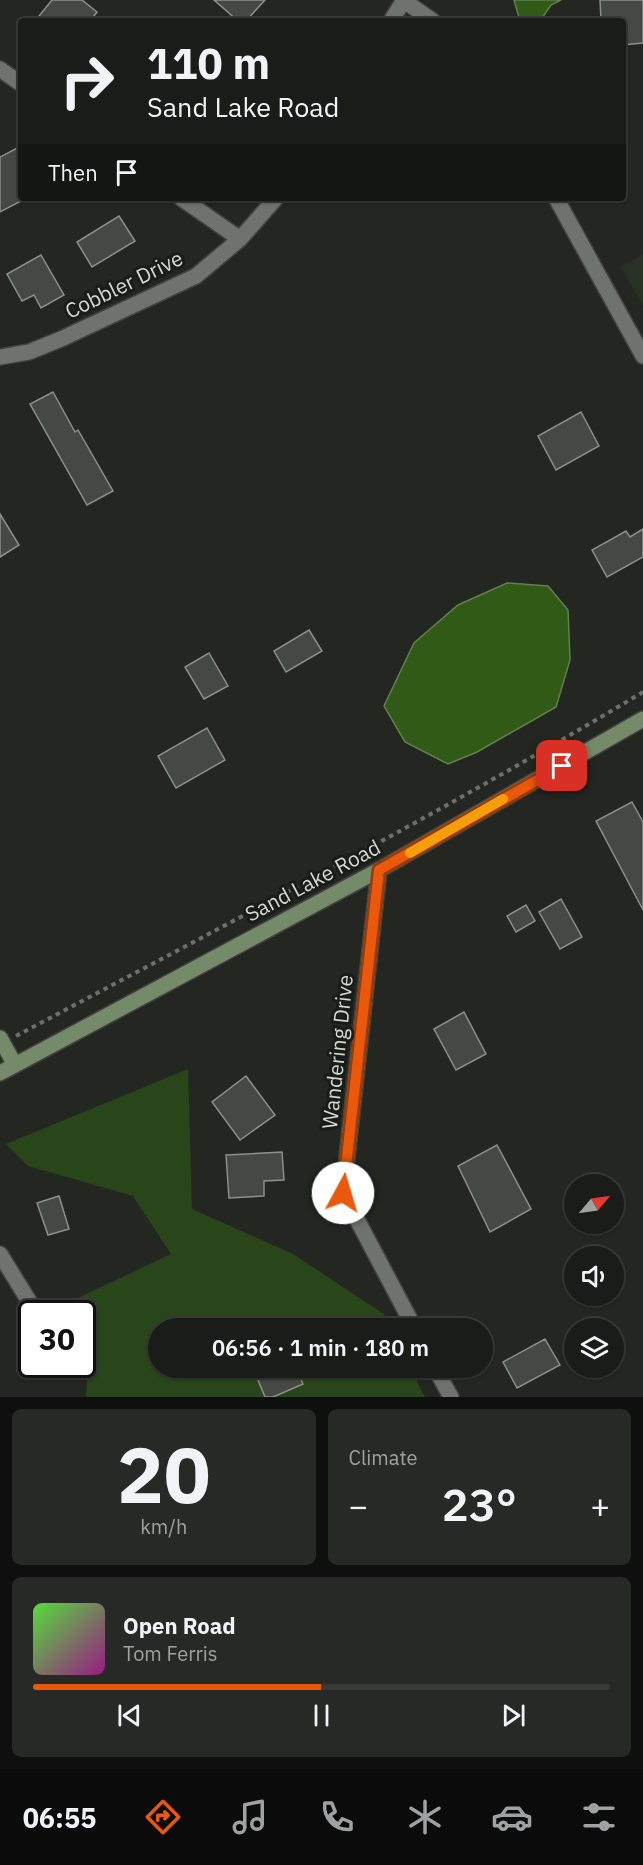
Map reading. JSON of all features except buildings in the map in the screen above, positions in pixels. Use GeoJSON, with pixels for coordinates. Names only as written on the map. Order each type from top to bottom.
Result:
{"type":"FeatureCollection","features":[{"type":"Feature","properties":{"kind":"main road","name":"Sand Lake Road"},"geometry":{"type":"LineString","coordinates":[[0,1073],[379,870],[643,719]]}},
{"type":"Feature","properties":{"kind":"main road"},"geometry":{"type":"LineString","coordinates":[[2,1040],[15,1065]]}},
{"type":"Feature","properties":{"kind":"street"},"geometry":{"type":"LineString","coordinates":[[393,18],[404,0],[429,18]]}},
{"type":"Feature","properties":{"kind":"street"},"geometry":{"type":"LineString","coordinates":[[0,69],[18,82]]}},
{"type":"Feature","properties":{"kind":"street"},"geometry":{"type":"LineString","coordinates":[[185,201],[240,239]]}},
{"type":"Feature","properties":{"kind":"street","name":"Cobbler Drive"},"geometry":{"type":"LineString","coordinates":[[0,357],[29,352],[61,339],[196,276],[240,239],[273,201]]}},
{"type":"Feature","properties":{"kind":"street"},"geometry":{"type":"LineString","coordinates":[[558,201],[643,356]]}},
{"type":"Feature","properties":{"kind":"street","name":"Wandering Drive"},"geometry":{"type":"LineString","coordinates":[[379,870],[343,1193],[409,1318]]}},
{"type":"Feature","properties":{"kind":"street"},"geometry":{"type":"LineString","coordinates":[[0,1254],[28,1300]]}},
{"type":"Feature","properties":{"kind":"street"},"geometry":{"type":"LineString","coordinates":[[441,1378],[451,1397]]}},
{"type":"Feature","properties":{"kind":"path"},"geometry":{"type":"LineString","coordinates":[[2,1040],[329,871],[525,763],[643,692]]}},
{"type":"Feature","properties":{"kind":"shaded area"},"geometry":{"type":"Polygon","coordinates":[[[514,0],[561,0],[551,5],[542,18],[519,18],[514,0]]]}},
{"type":"Feature","properties":{"kind":"shaded area"},"geometry":{"type":"Polygon","coordinates":[[[643,254],[643,306],[621,267],[643,254]]]}},
{"type":"Feature","properties":{"kind":"shaded area"},"geometry":{"type":"Polygon","coordinates":[[[507,583],[548,586],[568,610],[570,660],[556,707],[477,752],[448,764],[405,742],[384,706],[414,643],[458,605],[507,583]]]}},
{"type":"Feature","properties":{"kind":"shaded area"},"geometry":{"type":"Polygon","coordinates":[[[188,1069],[192,1209],[293,1254],[384,1314],[386,1318],[148,1318],[148,1378],[415,1378],[425,1397],[86,1397],[87,1378],[96,1378],[96,1300],[73,1300],[171,1254],[133,1196],[28,1166],[6,1144],[188,1069]]]}},
{"type":"Feature","properties":{"kind":"slow traffic"},"geometry":{"type":"LineString","coordinates":[[410,853],[503,799]]}},
{"type":"Feature","properties":{"kind":"route"},"geometry":{"type":"LineString","coordinates":[[343,1193],[379,870],[562,766]]}}]}
